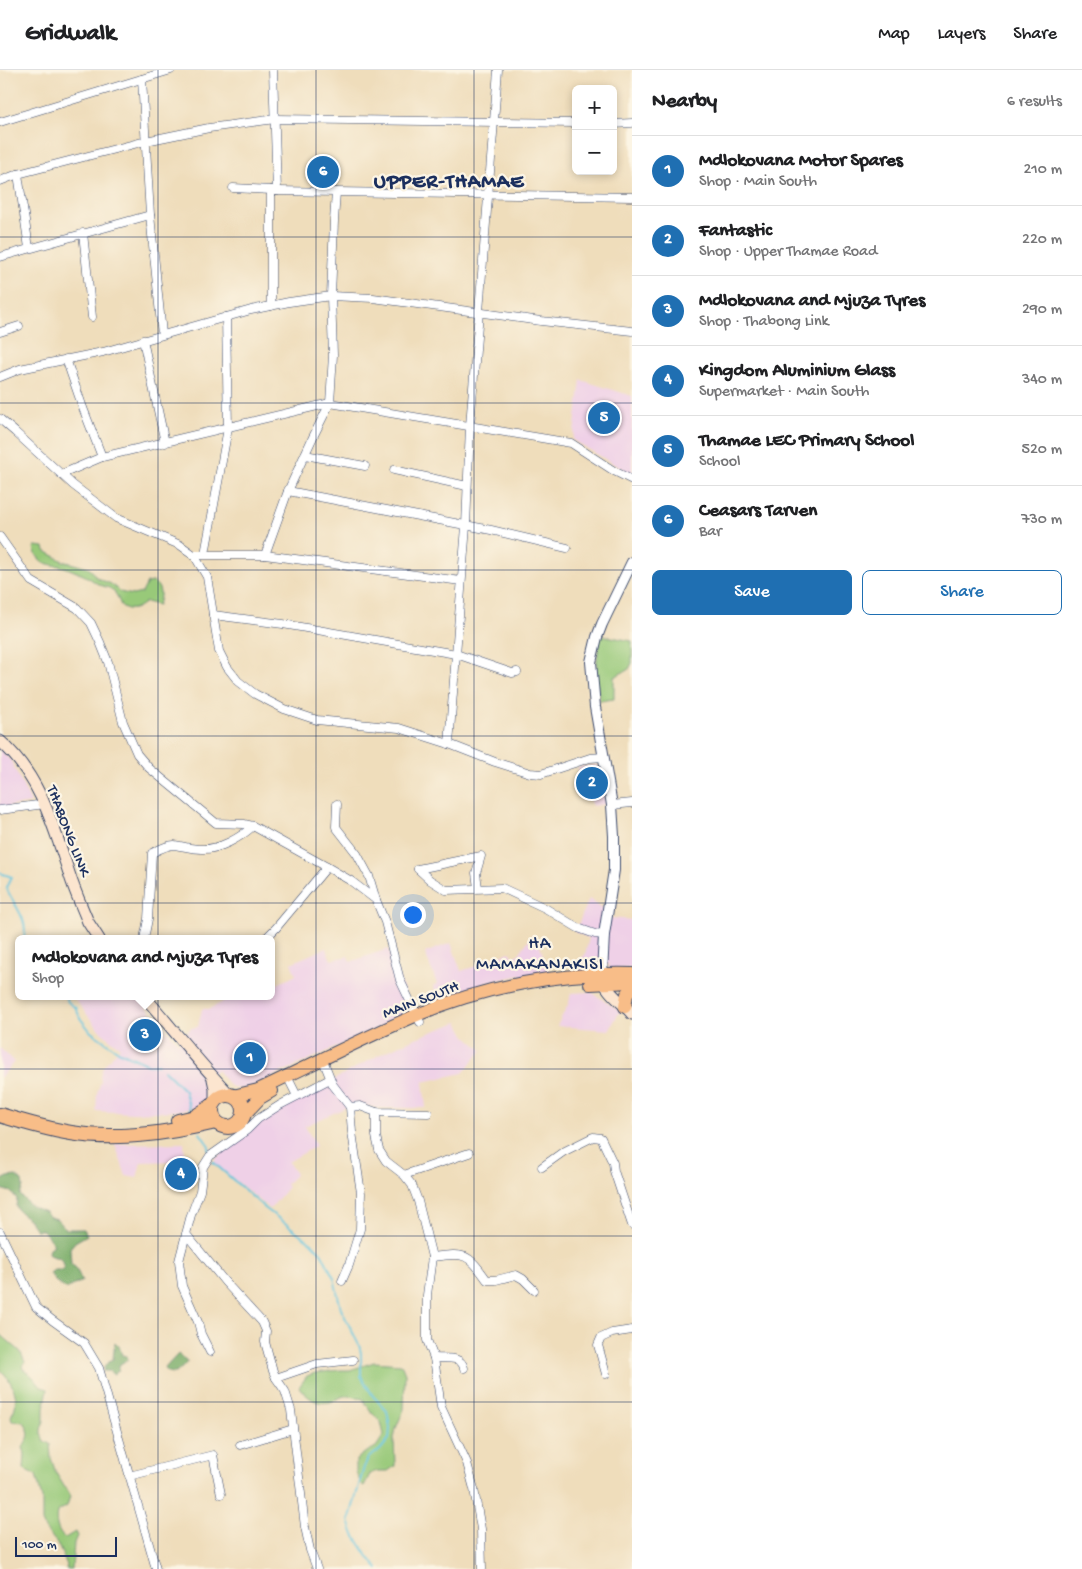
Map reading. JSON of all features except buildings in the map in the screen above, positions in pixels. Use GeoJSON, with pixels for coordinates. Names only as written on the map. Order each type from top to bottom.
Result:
{"type":"FeatureCollection","features":[{"type":"Feature","properties":{"kind":"highway","name":"MAIN SOUTH"},"geometry":{"type":"LineString","coordinates":[[0,1106],[44,1120],[72,1125],[140,1126],[195,1117],[222,1096],[231,1096]]}},
{"type":"Feature","properties":{"kind":"highway"},"geometry":{"type":"LineString","coordinates":[[231,1096],[241,1102],[243,1107],[242,1117]]}},
{"type":"Feature","properties":{"kind":"highway"},"geometry":{"type":"LineString","coordinates":[[214,1104],[212,1115],[216,1122]]}},
{"type":"Feature","properties":{"kind":"highway","name":"MAIN SOUTH"},"geometry":{"type":"LineString","coordinates":[[0,1115],[71,1133],[108,1136],[140,1135],[216,1122],[224,1127],[233,1126],[242,1117]]}},
{"type":"Feature","properties":{"kind":"main road","name":"THABONG LINK"},"geometry":{"type":"LineString","coordinates":[[0,741],[10,749],[25,767],[44,804],[57,834],[84,914],[96,935]]}},
{"type":"Feature","properties":{"kind":"main road","name":"MAIN SOUTH"},"geometry":{"type":"LineString","coordinates":[[231,1096],[258,1090],[419,1019],[516,992],[632,974]]}},
{"type":"Feature","properties":{"kind":"main road","name":"MAIN SOUTH"},"geometry":{"type":"LineString","coordinates":[[603,978],[632,982]]}},
{"type":"Feature","properties":{"kind":"main road"},"geometry":{"type":"LineString","coordinates":[[603,978],[610,992],[629,1011]]}},
{"type":"Feature","properties":{"kind":"main road"},"geometry":{"type":"LineString","coordinates":[[629,1011],[627,994],[632,989]]}},
{"type":"Feature","properties":{"kind":"main road"},"geometry":{"type":"LineString","coordinates":[[147,1000],[213,1079],[231,1096]]}},
{"type":"Feature","properties":{"kind":"main road","name":"MAIN SOUTH"},"geometry":{"type":"LineString","coordinates":[[242,1117],[260,1098],[419,1019]]}},
{"type":"Feature","properties":{"kind":"main road"},"geometry":{"type":"LineString","coordinates":[[213,1079],[216,1088],[214,1104]]}},
{"type":"Feature","properties":{"kind":"street"},"geometry":{"type":"LineString","coordinates":[[0,122],[171,70]]}},
{"type":"Feature","properties":{"kind":"street"},"geometry":{"type":"LineString","coordinates":[[271,306],[276,119],[273,112],[273,70]]}},
{"type":"Feature","properties":{"kind":"street"},"geometry":{"type":"LineString","coordinates":[[449,744],[466,526],[470,426],[478,313],[498,70]]}},
{"type":"Feature","properties":{"kind":"street"},"geometry":{"type":"LineString","coordinates":[[142,79],[150,215],[162,334]]}},
{"type":"Feature","properties":{"kind":"street"},"geometry":{"type":"LineString","coordinates":[[0,180],[146,141],[209,128],[276,119],[572,123]]}},
{"type":"Feature","properties":{"kind":"street"},"geometry":{"type":"LineString","coordinates":[[617,124],[632,123]]}},
{"type":"Feature","properties":{"kind":"street"},"geometry":{"type":"LineString","coordinates":[[18,174],[29,248]]}},
{"type":"Feature","properties":{"kind":"street"},"geometry":{"type":"LineString","coordinates":[[233,188],[336,192],[632,197]]}},
{"type":"Feature","properties":{"kind":"street"},"geometry":{"type":"LineString","coordinates":[[265,555],[288,491],[330,403],[333,354],[331,296],[336,192]]}},
{"type":"Feature","properties":{"kind":"street"},"geometry":{"type":"LineString","coordinates":[[0,257],[150,215]]}},
{"type":"Feature","properties":{"kind":"street"},"geometry":{"type":"LineString","coordinates":[[83,233],[92,318]]}},
{"type":"Feature","properties":{"kind":"street"},"geometry":{"type":"LineString","coordinates":[[0,377],[20,369],[103,352],[226,317],[271,306],[331,296],[373,298],[478,313],[632,331]]}},
{"type":"Feature","properties":{"kind":"street"},"geometry":{"type":"LineString","coordinates":[[205,554],[228,428],[226,317]]}},
{"type":"Feature","properties":{"kind":"street"},"geometry":{"type":"LineString","coordinates":[[0,332],[19,326]]}},
{"type":"Feature","properties":{"kind":"street"},"geometry":{"type":"LineString","coordinates":[[143,340],[165,443]]}},
{"type":"Feature","properties":{"kind":"street"},"geometry":{"type":"LineString","coordinates":[[66,359],[102,456]]}},
{"type":"Feature","properties":{"kind":"street"},"geometry":{"type":"LineString","coordinates":[[62,474],[102,456],[165,443],[330,403],[571,443],[614,471],[632,480]]}},
{"type":"Feature","properties":{"kind":"street"},"geometry":{"type":"LineString","coordinates":[[0,420],[93,501],[116,518],[180,545],[194,555],[207,577],[219,650],[227,667],[238,681],[254,694],[284,709],[317,720],[399,728],[517,769],[541,774],[590,758],[603,757]]}},
{"type":"Feature","properties":{"kind":"street"},"geometry":{"type":"LineString","coordinates":[[305,455],[365,466]]}},
{"type":"Feature","properties":{"kind":"street"},"geometry":{"type":"LineString","coordinates":[[394,470],[468,486]]}},
{"type":"Feature","properties":{"kind":"street"},"geometry":{"type":"LineString","coordinates":[[288,491],[567,548]]}},
{"type":"Feature","properties":{"kind":"street"},"geometry":{"type":"LineString","coordinates":[[0,537],[31,581],[77,608],[90,622],[108,662],[123,722],[137,754],[149,768],[216,823],[253,826],[351,881],[376,900]]}},
{"type":"Feature","properties":{"kind":"street"},"geometry":{"type":"LineString","coordinates":[[194,555],[265,555],[461,581]]}},
{"type":"Feature","properties":{"kind":"street"},"geometry":{"type":"LineString","coordinates":[[603,978],[604,935],[614,870],[614,836],[612,805],[595,707],[591,662],[602,624],[632,562]]}},
{"type":"Feature","properties":{"kind":"street"},"geometry":{"type":"LineString","coordinates":[[213,615],[284,624],[456,654],[512,673],[517,672]]}},
{"type":"Feature","properties":{"kind":"street"},"geometry":{"type":"LineString","coordinates":[[612,805],[632,803]]}},
{"type":"Feature","properties":{"kind":"street"},"geometry":{"type":"LineString","coordinates":[[0,810],[44,804]]}},
{"type":"Feature","properties":{"kind":"street"},"geometry":{"type":"LineString","coordinates":[[337,804],[336,827],[357,854],[369,876],[385,922],[400,980],[419,1019]]}},
{"type":"Feature","properties":{"kind":"street"},"geometry":{"type":"LineString","coordinates":[[145,935],[148,919],[152,853],[172,845],[208,849],[230,841],[253,826]]}},
{"type":"Feature","properties":{"kind":"street"},"geometry":{"type":"LineString","coordinates":[[478,888],[476,874],[481,856],[418,869],[430,880],[446,890],[502,888],[545,908],[578,928],[604,935]]}},
{"type":"Feature","properties":{"kind":"street"},"geometry":{"type":"LineString","coordinates":[[269,935],[327,867]]}},
{"type":"Feature","properties":{"kind":"street"},"geometry":{"type":"LineString","coordinates":[[325,1066],[333,1085],[350,1107],[361,1193],[360,1228],[349,1265],[342,1280]]}},
{"type":"Feature","properties":{"kind":"street"},"geometry":{"type":"LineString","coordinates":[[210,1352],[182,1286],[179,1261],[200,1191],[203,1167],[210,1156],[247,1130],[258,1119],[330,1079]]}},
{"type":"Feature","properties":{"kind":"street"},"geometry":{"type":"LineString","coordinates":[[290,1082],[297,1096]]}},
{"type":"Feature","properties":{"kind":"street"},"geometry":{"type":"LineString","coordinates":[[350,1107],[360,1106],[376,1112],[428,1113]]}},
{"type":"Feature","properties":{"kind":"street"},"geometry":{"type":"LineString","coordinates":[[376,1112],[376,1136],[379,1150],[386,1161],[404,1175],[412,1185],[432,1257],[427,1295],[428,1340],[434,1358],[441,1407],[467,1463],[474,1489],[481,1529],[482,1569]]}},
{"type":"Feature","properties":{"kind":"street"},"geometry":{"type":"LineString","coordinates":[[542,1167],[563,1152],[593,1137],[601,1138],[613,1163],[632,1225]]}},
{"type":"Feature","properties":{"kind":"street"},"geometry":{"type":"LineString","coordinates":[[404,1175],[469,1153]]}},
{"type":"Feature","properties":{"kind":"street"},"geometry":{"type":"LineString","coordinates":[[0,1232],[36,1307],[84,1344],[99,1368],[156,1569]]}},
{"type":"Feature","properties":{"kind":"street"},"geometry":{"type":"LineString","coordinates":[[186,1234],[225,1282],[262,1322],[266,1331],[265,1342],[276,1378],[285,1392],[291,1410],[305,1527],[310,1550],[317,1569]]}},
{"type":"Feature","properties":{"kind":"street"},"geometry":{"type":"LineString","coordinates":[[432,1257],[460,1254],[469,1258],[487,1280],[496,1280],[516,1275],[534,1290]]}},
{"type":"Feature","properties":{"kind":"street"},"geometry":{"type":"LineString","coordinates":[[606,1374],[598,1344],[601,1338],[612,1332],[632,1330]]}},
{"type":"Feature","properties":{"kind":"street"},"geometry":{"type":"LineString","coordinates":[[434,1358],[459,1359],[463,1362],[464,1368]]}},
{"type":"Feature","properties":{"kind":"street"},"geometry":{"type":"LineString","coordinates":[[276,1378],[317,1364],[353,1360]]}},
{"type":"Feature","properties":{"kind":"street"},"geometry":{"type":"LineString","coordinates":[[240,1446],[293,1429]]}},
{"type":"Feature","properties":{"kind":"street"},"geometry":{"type":"LineString","coordinates":[[129,1476],[213,1455],[221,1494]]}},
{"type":"Feature","properties":{"kind":"shaded area"},"geometry":{"type":"Polygon","coordinates":[[[581,380],[632,396],[632,474],[573,440],[581,380]]]}},
{"type":"Feature","properties":{"kind":"shaded area"},"geometry":{"type":"Polygon","coordinates":[[[0,750],[11,761],[31,803],[0,808],[0,750]]]}},
{"type":"Feature","properties":{"kind":"shaded area"},"geometry":{"type":"Polygon","coordinates":[[[596,765],[606,804],[592,806],[589,792],[581,792],[578,767],[596,765]]]}},
{"type":"Feature","properties":{"kind":"shaded area"},"geometry":{"type":"Polygon","coordinates":[[[589,899],[600,907],[606,908],[611,918],[632,920],[632,968],[609,969],[609,964],[596,966],[592,971],[578,972],[576,962],[585,955],[589,938],[575,932],[589,899]]]}},
{"type":"Feature","properties":{"kind":"shaded area"},"geometry":{"type":"Polygon","coordinates":[[[532,935],[540,946],[549,974],[522,980],[521,975],[488,982],[438,999],[433,986],[437,984],[425,953],[451,943],[461,971],[484,966],[483,961],[510,952],[512,957],[519,954],[532,935]]]}},
{"type":"Feature","properties":{"kind":"shaded area"},"geometry":{"type":"Polygon","coordinates":[[[326,948],[331,960],[348,956],[350,962],[388,949],[412,1012],[248,1088],[237,1089],[229,1085],[217,1070],[206,1079],[211,1092],[209,1100],[200,1107],[175,1111],[133,1113],[96,1111],[97,1093],[103,1067],[120,1047],[102,1033],[75,1000],[140,1000],[178,1043],[191,1028],[198,1027],[202,1009],[210,1009],[226,1000],[275,1000],[275,985],[296,975],[291,963],[326,948]]]}},
{"type":"Feature","properties":{"kind":"shaded area"},"geometry":{"type":"Polygon","coordinates":[[[591,992],[620,1011],[609,1030],[557,1026],[569,1003],[571,993],[591,992]]]}},
{"type":"Feature","properties":{"kind":"shaded area"},"geometry":{"type":"Polygon","coordinates":[[[458,1022],[466,1036],[482,1050],[463,1073],[423,1082],[426,1108],[376,1108],[356,1103],[305,1126],[316,1146],[288,1162],[296,1174],[286,1184],[288,1187],[270,1209],[215,1163],[215,1159],[264,1118],[381,1054],[413,1039],[458,1022]]]}},
{"type":"Feature","properties":{"kind":"shaded area"},"geometry":{"type":"Polygon","coordinates":[[[0,1048],[14,1062],[0,1078],[0,1048]]]}},
{"type":"Feature","properties":{"kind":"shaded area"},"geometry":{"type":"Polygon","coordinates":[[[184,1143],[185,1161],[141,1162],[137,1178],[126,1176],[115,1144],[184,1143]]]}},
{"type":"Feature","properties":{"kind":"green space"},"geometry":{"type":"Polygon","coordinates":[[[35,546],[44,547],[45,551],[63,561],[88,568],[99,579],[111,584],[120,592],[133,595],[142,593],[147,583],[153,582],[160,592],[158,605],[146,602],[134,609],[123,607],[111,589],[67,568],[43,562],[36,554],[35,546]]]}},
{"type":"Feature","properties":{"kind":"green space"},"geometry":{"type":"Polygon","coordinates":[[[601,635],[632,641],[632,663],[629,669],[614,677],[614,699],[600,701],[596,668],[601,635]]]}},
{"type":"Feature","properties":{"kind":"green space"},"geometry":{"type":"Polygon","coordinates":[[[16,1176],[22,1181],[23,1187],[20,1195],[31,1206],[57,1219],[66,1229],[84,1229],[87,1235],[75,1242],[70,1248],[71,1264],[76,1268],[82,1281],[66,1289],[55,1281],[50,1273],[54,1270],[62,1270],[64,1266],[60,1258],[51,1256],[48,1253],[49,1248],[54,1245],[43,1230],[36,1230],[18,1210],[16,1206],[17,1199],[11,1192],[0,1189],[0,1179],[16,1176]]]}},
{"type":"Feature","properties":{"kind":"green space"},"geometry":{"type":"Polygon","coordinates":[[[0,1334],[20,1351],[25,1362],[22,1368],[41,1387],[48,1389],[41,1434],[44,1441],[50,1444],[51,1458],[56,1473],[70,1496],[67,1506],[57,1512],[56,1519],[58,1530],[62,1536],[65,1538],[75,1532],[77,1536],[74,1543],[72,1569],[66,1569],[67,1565],[57,1543],[45,1529],[42,1522],[42,1498],[36,1475],[24,1469],[25,1454],[23,1447],[29,1432],[24,1422],[12,1421],[11,1416],[16,1399],[10,1382],[0,1369],[0,1334]]]}},
{"type":"Feature","properties":{"kind":"green space"},"geometry":{"type":"Polygon","coordinates":[[[115,1342],[119,1346],[122,1355],[128,1359],[119,1365],[119,1370],[114,1375],[109,1371],[103,1371],[105,1365],[113,1359],[115,1342]]]}},
{"type":"Feature","properties":{"kind":"green space"},"geometry":{"type":"Polygon","coordinates":[[[178,1354],[188,1362],[176,1373],[168,1372],[165,1368],[178,1354]]]}},
{"type":"Feature","properties":{"kind":"green space"},"geometry":{"type":"Polygon","coordinates":[[[374,1362],[401,1364],[405,1374],[404,1409],[394,1438],[395,1466],[388,1471],[377,1471],[370,1474],[364,1486],[361,1484],[356,1472],[356,1460],[376,1447],[384,1435],[381,1422],[372,1413],[363,1399],[343,1396],[334,1401],[323,1403],[310,1398],[299,1387],[307,1376],[315,1373],[350,1370],[374,1362]]]}},
{"type":"Feature","properties":{"kind":"waterway"},"geometry":{"type":"LineString","coordinates":[[0,873],[12,877],[6,887],[22,917],[24,935]]}},
{"type":"Feature","properties":{"kind":"waterway"},"geometry":{"type":"LineString","coordinates":[[67,1000],[76,1008],[80,1018],[91,1032],[120,1052],[149,1065],[158,1064]]}},
{"type":"Feature","properties":{"kind":"waterway"},"geometry":{"type":"LineString","coordinates":[[164,1070],[185,1091],[190,1111]]}},
{"type":"Feature","properties":{"kind":"waterway"},"geometry":{"type":"LineString","coordinates":[[200,1133],[209,1146],[209,1151]]}},
{"type":"Feature","properties":{"kind":"waterway"},"geometry":{"type":"LineString","coordinates":[[213,1162],[266,1209],[312,1243],[322,1254],[334,1278],[341,1309],[359,1345],[361,1376],[373,1396],[387,1411],[390,1428],[389,1439],[380,1450],[368,1458],[364,1467],[349,1521],[354,1535],[378,1569]]}},
{"type":"Feature","properties":{"kind":"place","name":"Ceasars Tarven"},"geometry":{"type":"Point","coordinates":[323,172]}},
{"type":"Feature","properties":{"kind":"place","name":"Thamae LEC Primary School"},"geometry":{"type":"Point","coordinates":[604,418]}},
{"type":"Feature","properties":{"kind":"place","name":"Fantastic"},"geometry":{"type":"Point","coordinates":[592,783]}},
{"type":"Feature","properties":{"kind":"place","name":"Mdlokovana and Mjuza Tyres"},"geometry":{"type":"Point","coordinates":[145,1035]}},
{"type":"Feature","properties":{"kind":"place","name":"Mdlokovana Motor Spares"},"geometry":{"type":"Point","coordinates":[250,1058]}},
{"type":"Feature","properties":{"kind":"place","name":"Kingdom Aluminium Glass"},"geometry":{"type":"Point","coordinates":[181,1174]}},
{"type":"Feature","properties":{"kind":"district","name":"UPPER-THAMAE"},"geometry":{"type":"Point","coordinates":[449,180]}},
{"type":"Feature","properties":{"kind":"district","name":"HA MAMAKANAKISI"},"geometry":{"type":"Point","coordinates":[540,952]}}]}
